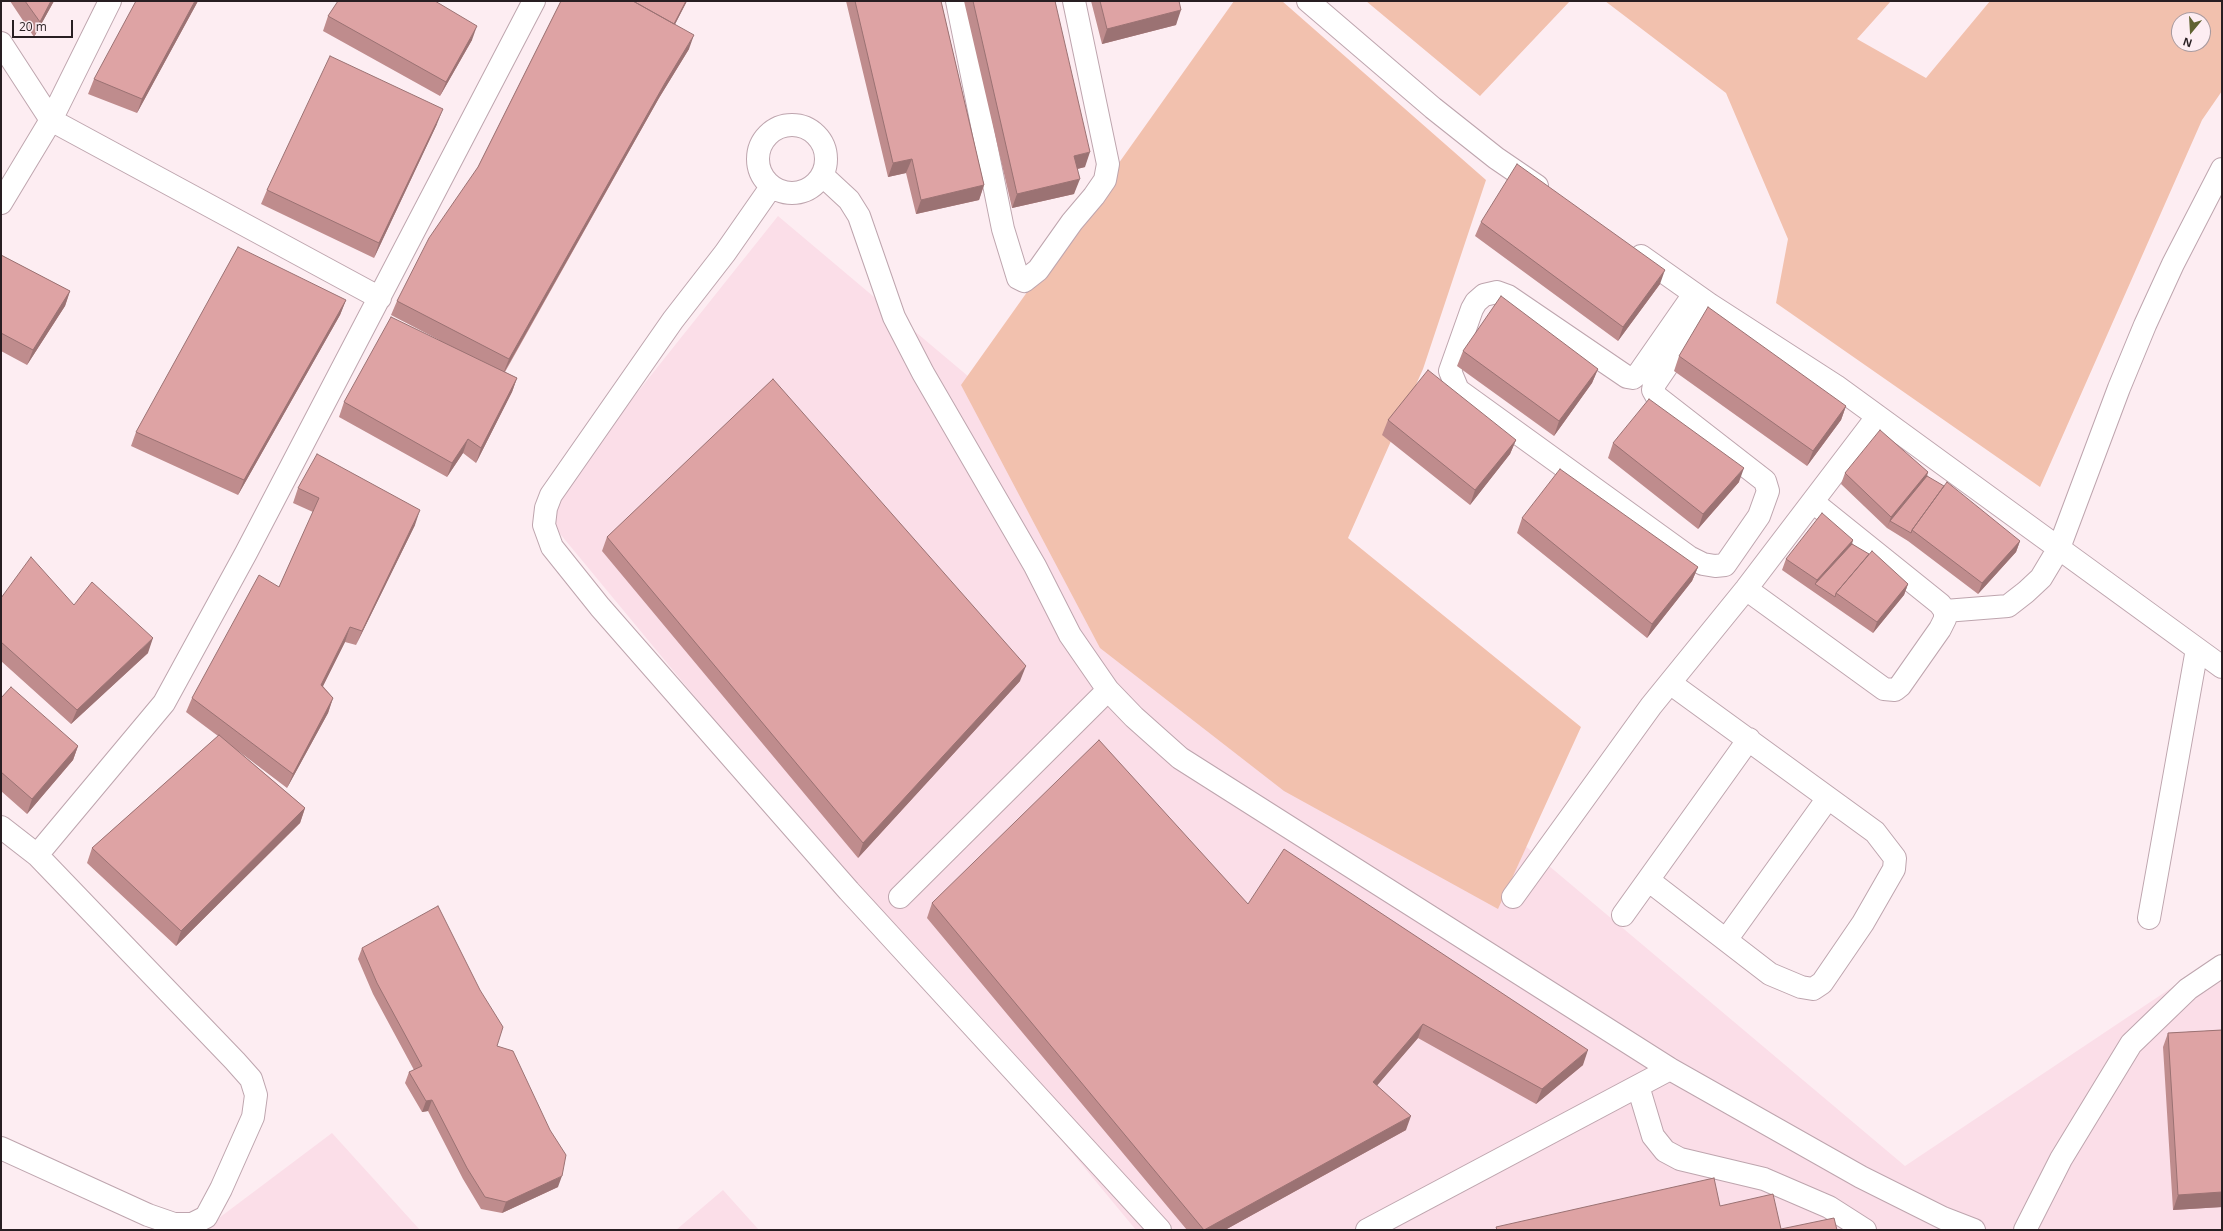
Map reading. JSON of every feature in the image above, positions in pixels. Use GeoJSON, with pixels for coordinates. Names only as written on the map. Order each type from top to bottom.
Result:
{"type":"FeatureCollection","features":[{"type":"Feature","properties":{"kind":"street"},"geometry":{"type":"LineString","coordinates":[[1,204],[51,120],[110,1]]}},
{"type":"Feature","properties":{"kind":"street"},"geometry":{"type":"LineString","coordinates":[[37,855],[164,703],[201,639],[534,1]]}},
{"type":"Feature","properties":{"kind":"street"},"geometry":{"type":"LineString","coordinates":[[957,1],[1003,229],[1018,278],[1024,281],[1038,270],[1072,222],[1094,196],[1105,180],[1108,164],[1074,1]]}},
{"type":"Feature","properties":{"kind":"street"},"geometry":{"type":"LineString","coordinates":[[1308,1],[1433,108],[1496,158],[1554,198]]}},
{"type":"Feature","properties":{"kind":"street"},"geometry":{"type":"LineString","coordinates":[[1,43],[51,120],[380,298]]}},
{"type":"Feature","properties":{"kind":"street"},"geometry":{"type":"LineString","coordinates":[[784,126],[803,127],[819,138],[826,156],[822,175],[817,183],[800,193],[780,192],[772,187],[760,172],[758,152],[767,135],[784,126]]}},
{"type":"Feature","properties":{"kind":"street"},"geometry":{"type":"LineString","coordinates":[[1945,611],[2008,606],[2041,578],[2059,548],[2119,388],[2145,325],[2173,264],[2222,169]]}},
{"type":"Feature","properties":{"kind":"street"},"geometry":{"type":"LineString","coordinates":[[822,175],[849,200],[859,216],[894,317],[923,373],[1034,566],[1070,635],[1108,690],[1180,758],[1670,1069],[1862,1177],[1943,1218],[1974,1230]]}},
{"type":"Feature","properties":{"kind":"street"},"geometry":{"type":"LineString","coordinates":[[772,187],[725,253],[673,320],[551,495],[546,508],[544,525],[552,547],[600,606],[849,891],[1160,1230]]}},
{"type":"Feature","properties":{"kind":"street"},"geometry":{"type":"LineString","coordinates":[[1625,245],[1701,299],[1836,386],[2222,667]]}},
{"type":"Feature","properties":{"kind":"street"},"geometry":{"type":"LineString","coordinates":[[1497,292],[1508,296],[1627,377],[1634,378],[1701,299],[1654,385],[1653,390],[1657,397],[1765,481],[1768,491],[1759,516],[1725,565],[1715,566],[1703,564],[1689,558],[1458,390],[1450,371],[1472,309],[1484,295],[1497,292]]}},
{"type":"Feature","properties":{"kind":"street"},"geometry":{"type":"LineString","coordinates":[[1513,897],[1651,706],[1746,589],[1877,417]]}},
{"type":"Feature","properties":{"kind":"street"},"geometry":{"type":"LineString","coordinates":[[1746,589],[1884,689],[1895,690],[1900,686],[1940,629],[1945,619],[1945,611],[1940,604],[1813,502]]}},
{"type":"Feature","properties":{"kind":"street"},"geometry":{"type":"LineString","coordinates":[[2149,918],[2197,650]]}},
{"type":"Feature","properties":{"kind":"street"},"geometry":{"type":"LineString","coordinates":[[1648,880],[1770,974],[1801,987],[1813,989],[1822,983],[1863,923],[1894,868],[1895,858],[1875,832],[1670,683]]}},
{"type":"Feature","properties":{"kind":"street"},"geometry":{"type":"LineString","coordinates":[[900,897],[1108,690]]}},
{"type":"Feature","properties":{"kind":"street"},"geometry":{"type":"LineString","coordinates":[[1623,915],[1749,739]]}},
{"type":"Feature","properties":{"kind":"street"},"geometry":{"type":"LineString","coordinates":[[1726,940],[1828,798]]}},
{"type":"Feature","properties":{"kind":"street"},"geometry":{"type":"LineString","coordinates":[[1,827],[37,855],[235,1061],[251,1079],[256,1095],[253,1117],[221,1189],[206,1218],[192,1224],[174,1224],[148,1215],[1,1148]]}},
{"type":"Feature","properties":{"kind":"street"},"geometry":{"type":"LineString","coordinates":[[2025,1230],[2061,1159],[2131,1044],[2188,989],[2222,966]]}},
{"type":"Feature","properties":{"kind":"street"},"geometry":{"type":"LineString","coordinates":[[1367,1230],[1670,1069]]}},
{"type":"Feature","properties":{"kind":"street"},"geometry":{"type":"LineString","coordinates":[[1638,1086],[1653,1136],[1665,1151],[1680,1159],[1764,1179],[1829,1207],[1865,1230]]}},
{"type":"Feature","properties":{"kind":"shaded area"},"geometry":{"type":"Polygon","coordinates":[[[1234,1],[1282,1],[1486,180],[1423,369],[1348,538],[1581,727],[1498,909],[1284,791],[1100,648],[961,385],[1234,1]]]}},
{"type":"Feature","properties":{"kind":"shaded area"},"geometry":{"type":"Polygon","coordinates":[[[1366,1],[1570,1],[1480,96],[1366,1]]]}},
{"type":"Feature","properties":{"kind":"shaded area"},"geometry":{"type":"Polygon","coordinates":[[[1605,1],[1891,1],[1857,39],[1926,78],[1990,1],[2222,1],[2222,91],[2202,120],[2040,487],[1776,303],[1788,239],[1726,93],[1605,1]]]}},
{"type":"Feature","properties":{"kind":"shaded area"},"geometry":{"type":"Polygon","coordinates":[[[778,216],[1905,1166],[2222,954],[2222,1230],[1136,1230],[542,512],[778,216]]]}},
{"type":"Feature","properties":{"kind":"shaded area"},"geometry":{"type":"Polygon","coordinates":[[[332,1133],[420,1230],[203,1230],[332,1133]]]}},
{"type":"Feature","properties":{"kind":"shaded area"},"geometry":{"type":"Polygon","coordinates":[[[723,1190],[759,1230],[676,1230],[723,1190]]]}},
{"type":"Feature","properties":{"kind":"building"},"geometry":{"type":"Polygon","coordinates":[[[25,1],[51,1],[40,22],[25,1]]]}},
{"type":"Feature","properties":{"kind":"building"},"geometry":{"type":"Polygon","coordinates":[[[136,1],[195,1],[142,99],[94,79],[136,1]]]}},
{"type":"Feature","properties":{"kind":"building"},"geometry":{"type":"Polygon","coordinates":[[[338,1],[435,1],[477,26],[446,82],[328,16],[338,1]]]}},
{"type":"Feature","properties":{"kind":"building"},"geometry":{"type":"Polygon","coordinates":[[[561,1],[633,1],[694,35],[665,83],[509,359],[397,301],[429,238],[478,167],[561,1]]]}},
{"type":"Feature","properties":{"kind":"building"},"geometry":{"type":"Polygon","coordinates":[[[633,1],[686,1],[674,24],[633,1]]]}},
{"type":"Feature","properties":{"kind":"building"},"geometry":{"type":"Polygon","coordinates":[[[855,1],[941,1],[984,185],[921,200],[912,159],[893,163],[855,1]]]}},
{"type":"Feature","properties":{"kind":"building"},"geometry":{"type":"Polygon","coordinates":[[[973,1],[1055,1],[1090,152],[1074,156],[1080,179],[1017,194],[973,1]]]}},
{"type":"Feature","properties":{"kind":"building"},"geometry":{"type":"Polygon","coordinates":[[[1100,1],[1179,1],[1181,10],[1107,29],[1100,1]]]}},
{"type":"Feature","properties":{"kind":"building"},"geometry":{"type":"Polygon","coordinates":[[[330,56],[443,109],[379,243],[267,190],[330,56]]]}},
{"type":"Feature","properties":{"kind":"building"},"geometry":{"type":"Polygon","coordinates":[[[1517,164],[1665,270],[1623,327],[1481,222],[1517,164]]]}},
{"type":"Feature","properties":{"kind":"building"},"geometry":{"type":"Polygon","coordinates":[[[238,247],[346,300],[244,480],[136,432],[238,247]]]}},
{"type":"Feature","properties":{"kind":"building"},"geometry":{"type":"Polygon","coordinates":[[[1,255],[70,291],[33,350],[1,333],[1,255]]]}},
{"type":"Feature","properties":{"kind":"building"},"geometry":{"type":"Polygon","coordinates":[[[1501,296],[1598,369],[1559,421],[1463,351],[1501,296]]]}},
{"type":"Feature","properties":{"kind":"building"},"geometry":{"type":"Polygon","coordinates":[[[1708,307],[1846,406],[1813,451],[1679,356],[1708,307]]]}},
{"type":"Feature","properties":{"kind":"building"},"geometry":{"type":"Polygon","coordinates":[[[391,317],[517,378],[481,448],[468,439],[452,463],[344,402],[391,317]]]}},
{"type":"Feature","properties":{"kind":"building"},"geometry":{"type":"Polygon","coordinates":[[[1428,370],[1516,440],[1475,490],[1388,420],[1428,370]]]}},
{"type":"Feature","properties":{"kind":"building"},"geometry":{"type":"Polygon","coordinates":[[[773,379],[1026,666],[863,843],[607,537],[773,379]]]}},
{"type":"Feature","properties":{"kind":"building"},"geometry":{"type":"Polygon","coordinates":[[[1649,399],[1744,468],[1703,514],[1613,443],[1649,399]]]}},
{"type":"Feature","properties":{"kind":"building"},"geometry":{"type":"Polygon","coordinates":[[[1880,430],[1928,472],[1891,517],[1845,473],[1880,430]]]}},
{"type":"Feature","properties":{"kind":"building"},"geometry":{"type":"Polygon","coordinates":[[[317,454],[420,510],[362,631],[350,627],[321,685],[333,698],[293,774],[192,698],[259,575],[279,587],[319,498],[298,488],[317,454]]]}},
{"type":"Feature","properties":{"kind":"building"},"geometry":{"type":"Polygon","coordinates":[[[1560,469],[1698,567],[1652,624],[1522,518],[1560,469]]]}},
{"type":"Feature","properties":{"kind":"building"},"geometry":{"type":"Polygon","coordinates":[[[1927,476],[1944,486],[1911,533],[1890,521],[1927,476]]]}},
{"type":"Feature","properties":{"kind":"building"},"geometry":{"type":"Polygon","coordinates":[[[1947,482],[2020,541],[1982,583],[1912,530],[1947,482]]]}},
{"type":"Feature","properties":{"kind":"building"},"geometry":{"type":"Polygon","coordinates":[[[1822,513],[1853,540],[1817,580],[1786,559],[1822,513]]]}},
{"type":"Feature","properties":{"kind":"building"},"geometry":{"type":"Polygon","coordinates":[[[1852,544],[1869,554],[1836,593],[1835,597],[1815,584],[1852,544]]]}},
{"type":"Feature","properties":{"kind":"building"},"geometry":{"type":"Polygon","coordinates":[[[1872,551],[1908,584],[1877,622],[1836,593],[1872,551]]]}},
{"type":"Feature","properties":{"kind":"building"},"geometry":{"type":"Polygon","coordinates":[[[31,557],[74,605],[92,582],[153,638],[77,710],[1,642],[1,598],[31,557]]]}},
{"type":"Feature","properties":{"kind":"building"},"geometry":{"type":"Polygon","coordinates":[[[11,687],[78,746],[32,799],[1,772],[1,698],[11,687]]]}},
{"type":"Feature","properties":{"kind":"building"},"geometry":{"type":"Polygon","coordinates":[[[219,735],[305,808],[181,931],[92,848],[219,735]]]}},
{"type":"Feature","properties":{"kind":"building"},"geometry":{"type":"Polygon","coordinates":[[[1099,740],[1248,904],[1284,849],[1588,1050],[1542,1089],[1423,1024],[1373,1082],[1411,1116],[1204,1230],[932,903],[1099,740]]]}},
{"type":"Feature","properties":{"kind":"building"},"geometry":{"type":"Polygon","coordinates":[[[438,906],[480,990],[503,1027],[497,1046],[513,1051],[550,1130],[566,1155],[562,1176],[506,1202],[485,1197],[467,1168],[432,1100],[426,1101],[409,1072],[422,1066],[377,983],[362,948],[438,906]]]}},
{"type":"Feature","properties":{"kind":"building"},"geometry":{"type":"Polygon","coordinates":[[[2222,1030],[2222,1192],[2178,1195],[2168,1033],[2222,1030]]]}},
{"type":"Feature","properties":{"kind":"building"},"geometry":{"type":"Polygon","coordinates":[[[1714,1178],[1720,1206],[1773,1194],[1781,1229],[1834,1218],[1837,1230],[1497,1230],[1496,1227],[1714,1178]]]}}]}
